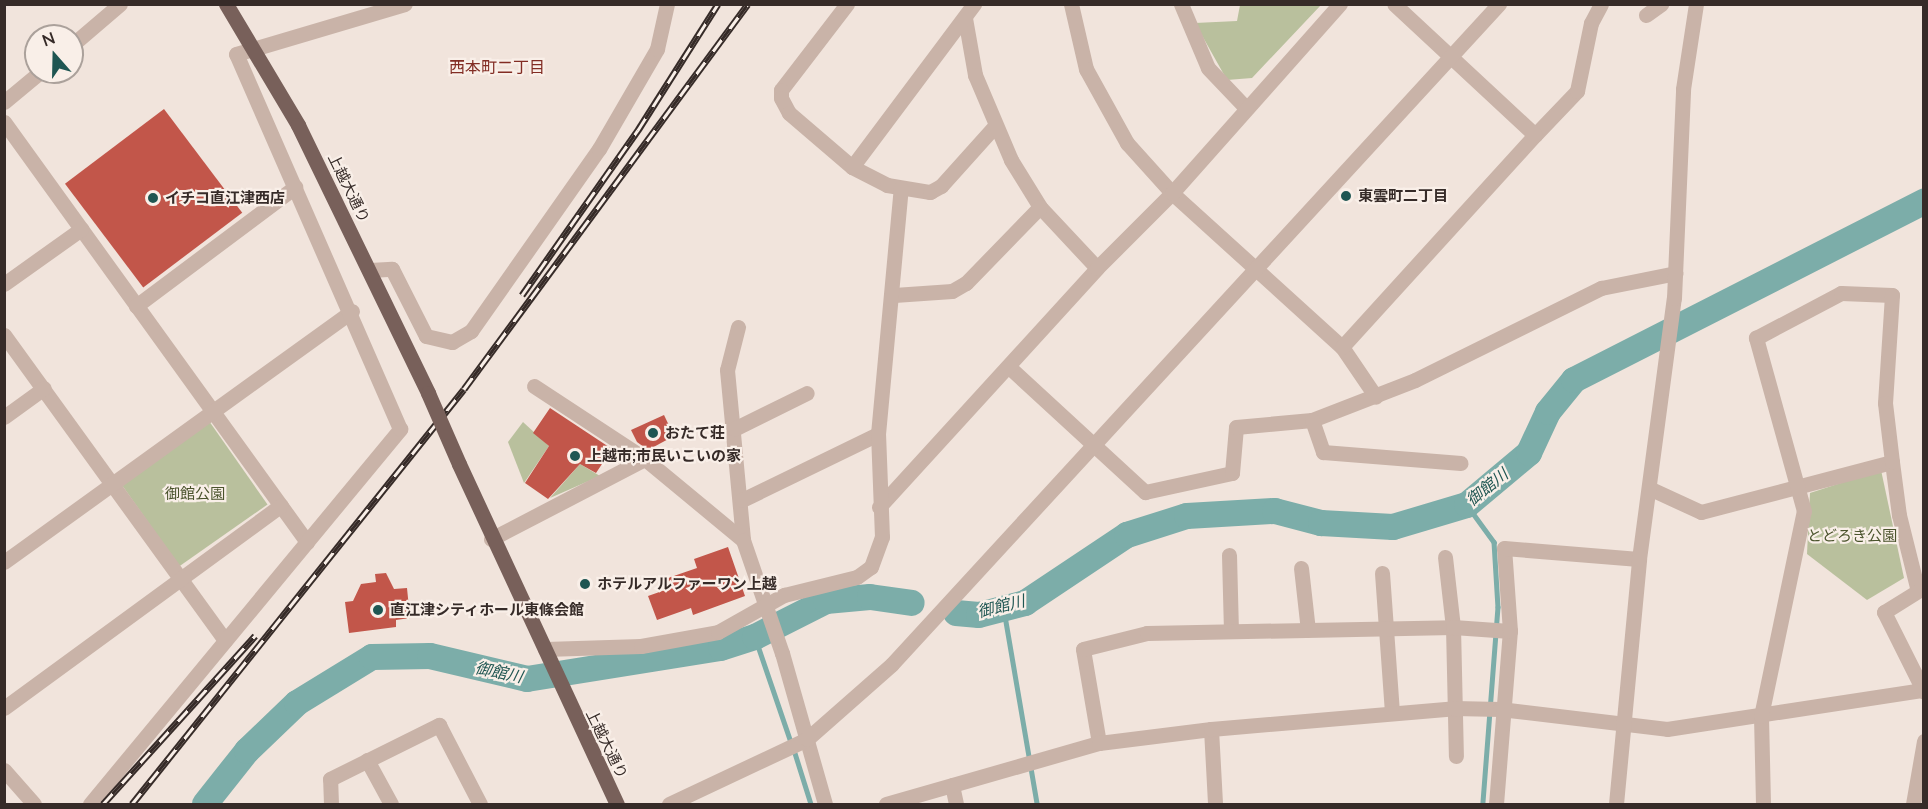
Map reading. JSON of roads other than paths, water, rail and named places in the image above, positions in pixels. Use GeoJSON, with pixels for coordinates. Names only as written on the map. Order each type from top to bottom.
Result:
{"type":"FeatureCollection","features":[{"type":"Feature","properties":{"kind":"main road","name":"上越大通り"},"geometry":{"type":"LineString","coordinates":[[226,4],[298,125],[370,270],[428,393],[491,539]]}},
{"type":"Feature","properties":{"kind":"main road"},"geometry":{"type":"LineString","coordinates":[[491,539],[547,654]]}},
{"type":"Feature","properties":{"kind":"main road","name":"上越大通り"},"geometry":{"type":"LineString","coordinates":[[547,654],[565,698],[617,804]]}},
{"type":"Feature","properties":{"kind":"street"},"geometry":{"type":"LineString","coordinates":[[84,35],[120,4]]}},
{"type":"Feature","properties":{"kind":"street"},"geometry":{"type":"LineString","coordinates":[[90,804],[400,429],[352,311],[236,54],[252,46],[405,4]]}},
{"type":"Feature","properties":{"kind":"street"},"geometry":{"type":"LineString","coordinates":[[370,270],[392,269],[426,336],[442,342],[461,340],[510,281],[599,149],[657,49],[667,4]]}},
{"type":"Feature","properties":{"kind":"street"},"geometry":{"type":"LineString","coordinates":[[847,4],[781,90],[781,98],[789,113],[852,167],[901,188],[930,192],[941,186],[994,127]]}},
{"type":"Feature","properties":{"kind":"street"},"geometry":{"type":"LineString","coordinates":[[852,167],[974,4]]}},
{"type":"Feature","properties":{"kind":"street"},"geometry":{"type":"LineString","coordinates":[[1071,4],[1086,69],[1111,120],[1172,193],[1342,347],[1376,397]]}},
{"type":"Feature","properties":{"kind":"street"},"geometry":{"type":"LineString","coordinates":[[1180,4],[1208,68],[1245,106]]}},
{"type":"Feature","properties":{"kind":"street"},"geometry":{"type":"LineString","coordinates":[[879,507],[1009,368],[1097,267],[1172,193],[1245,106],[1340,4]]}},
{"type":"Feature","properties":{"kind":"street"},"geometry":{"type":"LineString","coordinates":[[1394,4],[1534,135]]}},
{"type":"Feature","properties":{"kind":"street"},"geometry":{"type":"LineString","coordinates":[[669,804],[807,738],[892,664],[1096,447],[1499,4]]}},
{"type":"Feature","properties":{"kind":"street"},"geometry":{"type":"LineString","coordinates":[[1342,347],[1534,135],[1577,91],[1591,23],[1600,4]]}},
{"type":"Feature","properties":{"kind":"street"},"geometry":{"type":"LineString","coordinates":[[1646,15],[1661,4]]}},
{"type":"Feature","properties":{"kind":"street"},"geometry":{"type":"LineString","coordinates":[[1616,804],[1626,725],[1639,560],[1666,374],[1676,273],[1683,89],[1696,4]]}},
{"type":"Feature","properties":{"kind":"street"},"geometry":{"type":"LineString","coordinates":[[965,18],[975,75],[994,127],[1041,207],[1097,267]]}},
{"type":"Feature","properties":{"kind":"street"},"geometry":{"type":"LineString","coordinates":[[4,102],[26,84]]}},
{"type":"Feature","properties":{"kind":"street"},"geometry":{"type":"LineString","coordinates":[[4,122],[307,542]]}},
{"type":"Feature","properties":{"kind":"street"},"geometry":{"type":"LineString","coordinates":[[136,306],[295,187]]}},
{"type":"Feature","properties":{"kind":"street"},"geometry":{"type":"LineString","coordinates":[[547,654],[641,646],[718,632],[747,621],[767,608],[857,577],[871,567],[882,537],[879,507],[878,434],[894,296],[901,188]]}},
{"type":"Feature","properties":{"kind":"street"},"geometry":{"type":"LineString","coordinates":[[894,296],[952,291],[966,283],[1041,207]]}},
{"type":"Feature","properties":{"kind":"street"},"geometry":{"type":"LineString","coordinates":[[4,284],[81,229]]}},
{"type":"Feature","properties":{"kind":"street"},"geometry":{"type":"LineString","coordinates":[[1009,368],[1145,492],[1232,473],[1236,427],[1312,420],[1376,397],[1601,288],[1676,273]]}},
{"type":"Feature","properties":{"kind":"street"},"geometry":{"type":"LineString","coordinates":[[886,804],[1099,743],[1210,729],[1454,708],[1500,709],[1667,729],[1761,717],[1923,691],[1884,612],[1918,591],[1899,515],[1885,403],[1892,295],[1841,293],[1756,338],[1804,511],[1761,717],[1763,804]]}},
{"type":"Feature","properties":{"kind":"street"},"geometry":{"type":"LineString","coordinates":[[4,562],[352,311]]}},
{"type":"Feature","properties":{"kind":"street"},"geometry":{"type":"LineString","coordinates":[[738,327],[727,370],[742,500],[742,540],[782,653],[825,804]]}},
{"type":"Feature","properties":{"kind":"street"},"geometry":{"type":"LineString","coordinates":[[4,335],[225,640]]}},
{"type":"Feature","properties":{"kind":"street"},"geometry":{"type":"LineString","coordinates":[[534,386],[645,459],[742,540]]}},
{"type":"Feature","properties":{"kind":"street"},"geometry":{"type":"LineString","coordinates":[[4,417],[44,388]]}},
{"type":"Feature","properties":{"kind":"street"},"geometry":{"type":"LineString","coordinates":[[734,429],[807,393]]}},
{"type":"Feature","properties":{"kind":"street"},"geometry":{"type":"LineString","coordinates":[[1312,420],[1323,452],[1461,463]]}},
{"type":"Feature","properties":{"kind":"street"},"geometry":{"type":"LineString","coordinates":[[742,500],[878,434]]}},
{"type":"Feature","properties":{"kind":"street"},"geometry":{"type":"LineString","coordinates":[[491,539],[645,459]]}},
{"type":"Feature","properties":{"kind":"street"},"geometry":{"type":"LineString","coordinates":[[1651,489],[1701,512],[1892,462]]}},
{"type":"Feature","properties":{"kind":"street"},"geometry":{"type":"LineString","coordinates":[[4,708],[280,505]]}},
{"type":"Feature","properties":{"kind":"street"},"geometry":{"type":"LineString","coordinates":[[1496,804],[1500,709],[1510,631],[1504,548],[1639,560]]}},
{"type":"Feature","properties":{"kind":"street"},"geometry":{"type":"LineString","coordinates":[[1229,555],[1231,631]]}},
{"type":"Feature","properties":{"kind":"street"},"geometry":{"type":"LineString","coordinates":[[1445,557],[1453,627],[1456,756]]}},
{"type":"Feature","properties":{"kind":"street"},"geometry":{"type":"LineString","coordinates":[[1301,568],[1308,630]]}},
{"type":"Feature","properties":{"kind":"street"},"geometry":{"type":"LineString","coordinates":[[1382,573],[1392,713]]}},
{"type":"Feature","properties":{"kind":"street"},"geometry":{"type":"LineString","coordinates":[[1099,743],[1083,649],[1147,633],[1453,627],[1510,631]]}},
{"type":"Feature","properties":{"kind":"street"},"geometry":{"type":"LineString","coordinates":[[332,804],[330,779],[439,725],[480,804]]}},
{"type":"Feature","properties":{"kind":"street"},"geometry":{"type":"LineString","coordinates":[[1210,729],[1215,804]]}},
{"type":"Feature","properties":{"kind":"street"},"geometry":{"type":"LineString","coordinates":[[1913,804],[1923,741]]}},
{"type":"Feature","properties":{"kind":"street"},"geometry":{"type":"LineString","coordinates":[[368,760],[391,804]]}},
{"type":"Feature","properties":{"kind":"street"},"geometry":{"type":"LineString","coordinates":[[4,771],[34,804]]}},
{"type":"Feature","properties":{"kind":"street"},"geometry":{"type":"LineString","coordinates":[[952,785],[956,804]]}},
{"type":"Feature","properties":{"kind":"waterway","name":"御館川"},"geometry":{"type":"LineString","coordinates":[[956,613],[979,615],[1025,603],[1127,535],[1187,516],[1275,511],[1321,523],[1393,527],[1467,505],[1529,453],[1548,412],[1574,380],[1924,202]]}},
{"type":"Feature","properties":{"kind":"waterway"},"geometry":{"type":"LineString","coordinates":[[1467,505],[1494,542],[1498,607],[1483,804]]}},
{"type":"Feature","properties":{"kind":"waterway","name":"御館川"},"geometry":{"type":"LineString","coordinates":[[205,804],[247,751],[297,703],[372,657],[430,656],[527,679],[721,648],[755,637],[826,601],[870,597],[912,603]]}},
{"type":"Feature","properties":{"kind":"waterway"},"geometry":{"type":"LineString","coordinates":[[1004,610],[1037,804]]}},
{"type":"Feature","properties":{"kind":"waterway"},"geometry":{"type":"LineString","coordinates":[[755,637],[791,742]]}},
{"type":"Feature","properties":{"kind":"waterway"},"geometry":{"type":"LineString","coordinates":[[794,750],[811,804]]}},
{"type":"Feature","properties":{"kind":"railway"},"geometry":{"type":"LineString","coordinates":[[522,295],[638,130],[718,4]]}},
{"type":"Feature","properties":{"kind":"railway"},"geometry":{"type":"LineString","coordinates":[[132,804],[464,389],[748,4]]}},
{"type":"Feature","properties":{"kind":"railway"},"geometry":{"type":"LineString","coordinates":[[103,804],[255,636]]}},
{"type":"Feature","properties":{"kind":"place","name":"東雲町二丁目"},"geometry":{"type":"Point","coordinates":[1346,196]}},
{"type":"Feature","properties":{"kind":"place","name":"イチコ直江津西店"},"geometry":{"type":"Point","coordinates":[153,198]}},
{"type":"Feature","properties":{"kind":"place","name":"おたて荘"},"geometry":{"type":"Point","coordinates":[653,433]}},
{"type":"Feature","properties":{"kind":"place","name":"上越市;市民いこいの家"},"geometry":{"type":"Point","coordinates":[575,456]}},
{"type":"Feature","properties":{"kind":"place","name":"ホテルアルファーワン上越"},"geometry":{"type":"Point","coordinates":[585,584]}},
{"type":"Feature","properties":{"kind":"place","name":"直江津シティホール東條会館"},"geometry":{"type":"Point","coordinates":[378,610]}},
{"type":"Feature","properties":{"kind":"district","name":"西本町二丁目"},"geometry":{"type":"Point","coordinates":[497,67]}},
{"type":"Feature","properties":{"kind":"park label","name":"御館公園"},"geometry":{"type":"Point","coordinates":[195,494]}},
{"type":"Feature","properties":{"kind":"park label","name":"とどろき公園"},"geometry":{"type":"Point","coordinates":[1852,536]}}]}
